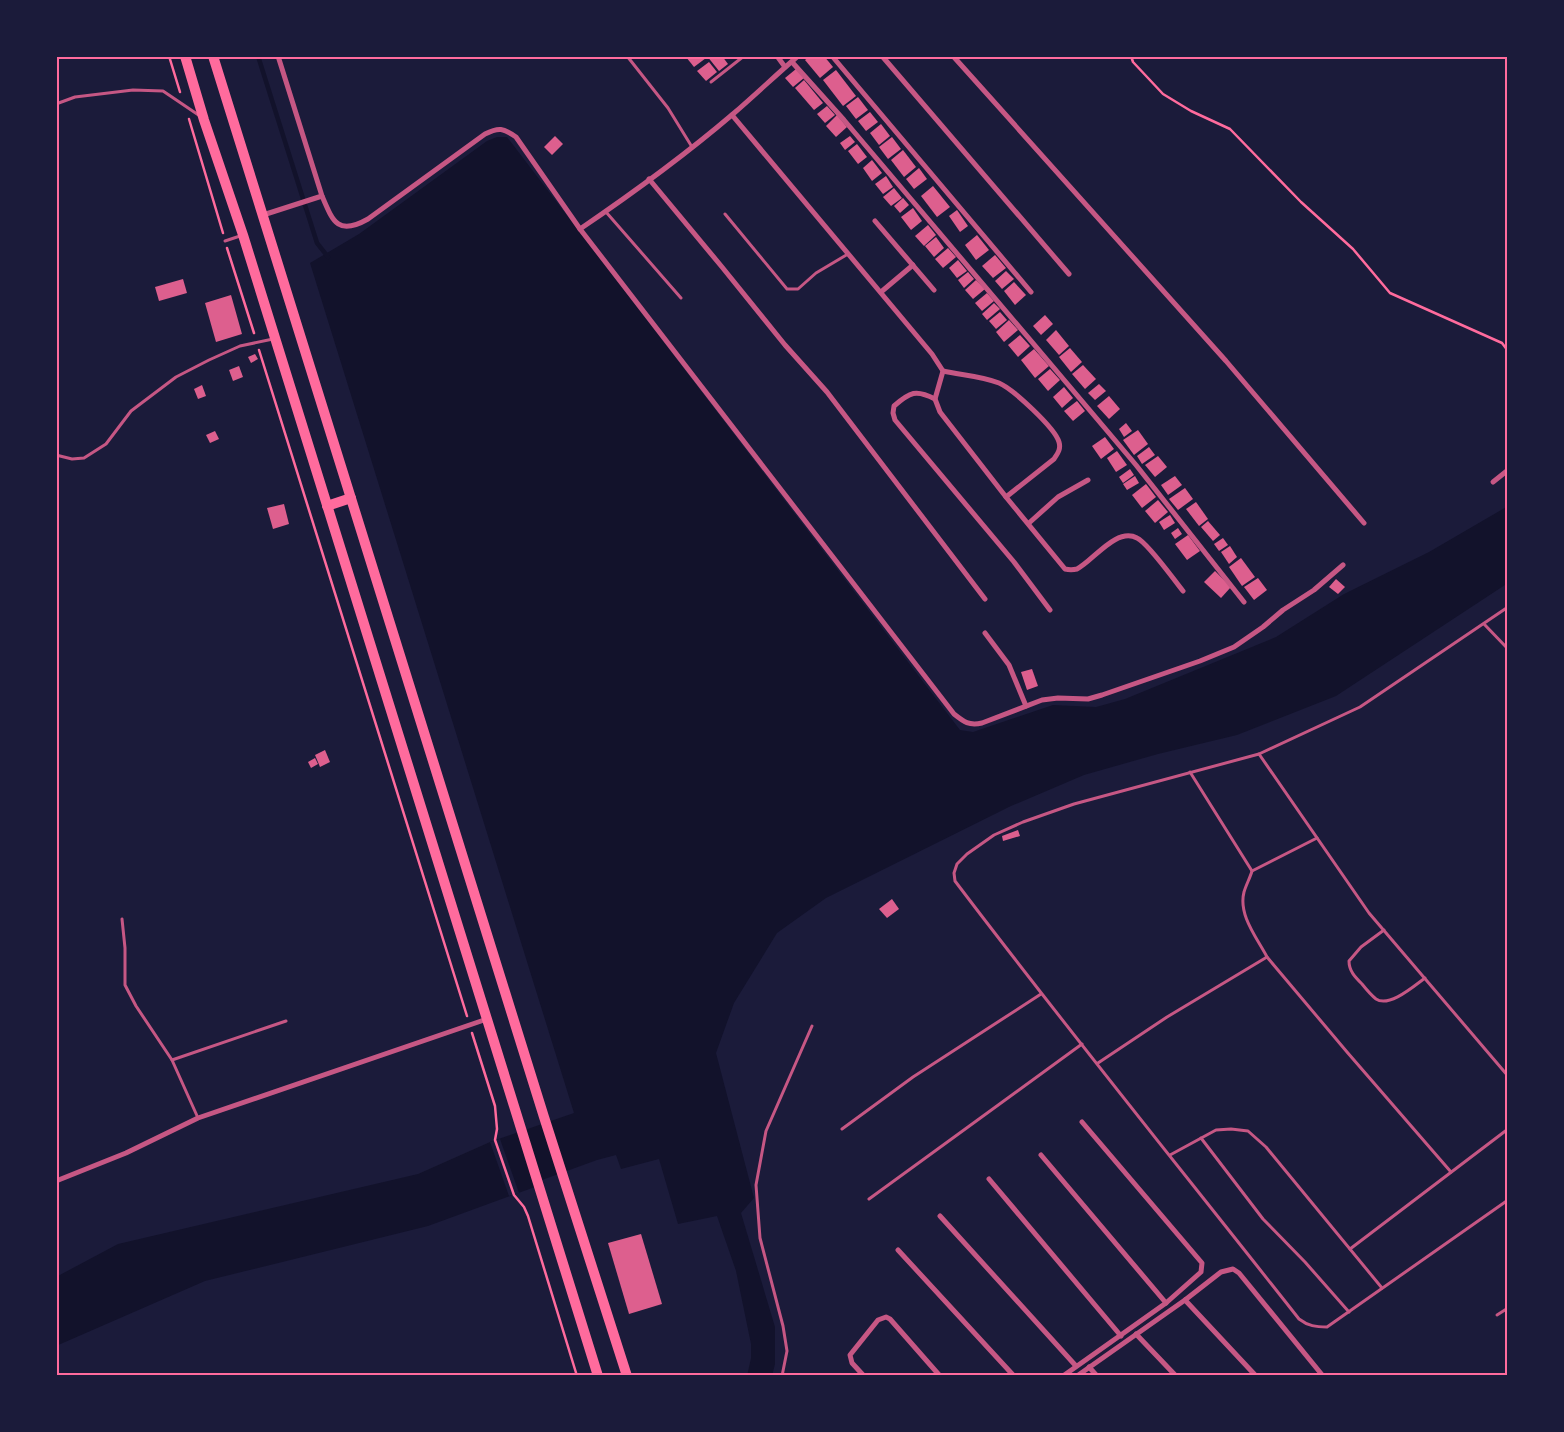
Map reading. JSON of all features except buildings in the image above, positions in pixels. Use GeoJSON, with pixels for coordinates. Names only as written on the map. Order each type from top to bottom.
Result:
{"type":"FeatureCollection","features":[{"type":"Feature","properties":{"kind":"main road"},"geometry":{"type":"LineString","coordinates":[[185,56],[328,506],[598,1376]]}},
{"type":"Feature","properties":{"kind":"main road"},"geometry":{"type":"LineString","coordinates":[[213,56],[544,1117],[627,1376]]}},
{"type":"Feature","properties":{"kind":"main road"},"geometry":{"type":"LineString","coordinates":[[328,506],[351,498]]}},
{"type":"Feature","properties":{"kind":"street"},"geometry":{"type":"LineString","coordinates":[[278,56],[322,196],[331,218],[337,224],[348,228],[368,219],[485,134],[496,128],[507,130],[516,136],[580,228],[954,714],[972,725],[1042,700],[1058,698],[1088,699],[1102,695],[1200,661],[1234,647],[1263,627],[1283,610],[1314,590],[1343,565]]}},
{"type":"Feature","properties":{"kind":"street"},"geometry":{"type":"LineString","coordinates":[[777,56],[785,67]]}},
{"type":"Feature","properties":{"kind":"street"},"geometry":{"type":"LineString","coordinates":[[580,228],[606,212],[692,147],[798,56]]}},
{"type":"Feature","properties":{"kind":"street"},"geometry":{"type":"LineString","coordinates":[[832,56],[1031,292]]}},
{"type":"Feature","properties":{"kind":"street"},"geometry":{"type":"LineString","coordinates":[[882,56],[1069,274]]}},
{"type":"Feature","properties":{"kind":"street"},"geometry":{"type":"LineString","coordinates":[[953,56],[1226,361],[1364,523]]}},
{"type":"Feature","properties":{"kind":"street"},"geometry":{"type":"LineString","coordinates":[[792,62],[844,120],[1129,458],[1244,602]]}},
{"type":"Feature","properties":{"kind":"street"},"geometry":{"type":"LineString","coordinates":[[732,114],[932,354],[943,371],[936,399],[940,412],[1065,569],[1076,569],[1104,546],[1122,536],[1130,536],[1138,538],[1146,546],[1183,592]]}},
{"type":"Feature","properties":{"kind":"street"},"geometry":{"type":"LineString","coordinates":[[649,179],[785,345],[827,392],[986,599]]}},
{"type":"Feature","properties":{"kind":"street"},"geometry":{"type":"LineString","coordinates":[[262,215],[322,196]]}},
{"type":"Feature","properties":{"kind":"street"},"geometry":{"type":"LineString","coordinates":[[875,221],[934,290]]}},
{"type":"Feature","properties":{"kind":"street"},"geometry":{"type":"LineString","coordinates":[[881,292],[913,265]]}},
{"type":"Feature","properties":{"kind":"street"},"geometry":{"type":"LineString","coordinates":[[943,371],[989,379],[1001,384],[1011,390],[1042,418],[1058,439],[1059,452],[1054,459],[1006,497]]}},
{"type":"Feature","properties":{"kind":"street"},"geometry":{"type":"LineString","coordinates":[[936,399],[918,392],[912,393],[894,406],[893,414],[895,420],[1014,562],[1050,610]]}},
{"type":"Feature","properties":{"kind":"street"},"geometry":{"type":"LineString","coordinates":[[1493,482],[1508,470]]}},
{"type":"Feature","properties":{"kind":"street"},"geometry":{"type":"LineString","coordinates":[[1029,524],[1058,497],[1088,480]]}},
{"type":"Feature","properties":{"kind":"street"},"geometry":{"type":"LineString","coordinates":[[985,633],[1009,665],[1026,706]]}},
{"type":"Feature","properties":{"kind":"street"},"geometry":{"type":"LineString","coordinates":[[56,1181],[126,1153],[198,1118],[487,1019]]}},
{"type":"Feature","properties":{"kind":"street"},"geometry":{"type":"LineString","coordinates":[[1063,1376],[1166,1303],[1201,1272],[1202,1268],[1202,1263],[1082,1122]]}},
{"type":"Feature","properties":{"kind":"street"},"geometry":{"type":"LineString","coordinates":[[1041,1155],[1166,1303]]}},
{"type":"Feature","properties":{"kind":"street"},"geometry":{"type":"LineString","coordinates":[[989,1179],[1121,1336]]}},
{"type":"Feature","properties":{"kind":"street"},"geometry":{"type":"LineString","coordinates":[[940,1216],[1076,1366]]}},
{"type":"Feature","properties":{"kind":"street"},"geometry":{"type":"LineString","coordinates":[[898,1250],[1014,1376]]}},
{"type":"Feature","properties":{"kind":"street"},"geometry":{"type":"LineString","coordinates":[[1077,1376],[1185,1300],[1221,1272],[1233,1269],[1239,1273],[1323,1376]]}},
{"type":"Feature","properties":{"kind":"street"},"geometry":{"type":"LineString","coordinates":[[1185,1300],[1256,1376]]}},
{"type":"Feature","properties":{"kind":"street"},"geometry":{"type":"LineString","coordinates":[[864,1376],[852,1363],[850,1355],[878,1320],[886,1317],[890,1319],[940,1376]]}},
{"type":"Feature","properties":{"kind":"street"},"geometry":{"type":"LineString","coordinates":[[1136,1334],[1176,1376]]}},
{"type":"Feature","properties":{"kind":"street"},"geometry":{"type":"LineString","coordinates":[[1089,1367],[1097,1376]]}},
{"type":"Feature","properties":{"kind":"lane"},"geometry":{"type":"LineString","coordinates":[[626,56],[668,108],[692,147]]}},
{"type":"Feature","properties":{"kind":"lane"},"geometry":{"type":"LineString","coordinates":[[711,82],[744,56]]}},
{"type":"Feature","properties":{"kind":"lane"},"geometry":{"type":"LineString","coordinates":[[56,104],[75,97],[149,90],[163,91],[184,104],[204,120]]}},
{"type":"Feature","properties":{"kind":"lane"},"geometry":{"type":"LineString","coordinates":[[606,212],[682,298]]}},
{"type":"Feature","properties":{"kind":"lane"},"geometry":{"type":"LineString","coordinates":[[725,214],[787,289],[798,289],[816,273],[849,253]]}},
{"type":"Feature","properties":{"kind":"lane"},"geometry":{"type":"LineString","coordinates":[[225,241],[243,235]]}},
{"type":"Feature","properties":{"kind":"lane"},"geometry":{"type":"LineString","coordinates":[[56,454],[72,459],[84,458],[106,444],[131,411],[176,377],[240,346],[275,339]]}},
{"type":"Feature","properties":{"kind":"lane"},"geometry":{"type":"LineString","coordinates":[[1508,607],[1360,707],[1259,754],[1074,804],[1023,822],[994,835],[967,854],[957,864],[954,872],[955,881],[1041,994],[1098,1063],[1299,1319],[1305,1324],[1327,1328],[1508,1200]]}},
{"type":"Feature","properties":{"kind":"lane"},"geometry":{"type":"LineString","coordinates":[[1484,624],[1508,649]]}},
{"type":"Feature","properties":{"kind":"lane"},"geometry":{"type":"LineString","coordinates":[[1259,754],[1369,913],[1508,1076]]}},
{"type":"Feature","properties":{"kind":"lane"},"geometry":{"type":"LineString","coordinates":[[1190,772],[1252,871]]}},
{"type":"Feature","properties":{"kind":"lane"},"geometry":{"type":"LineString","coordinates":[[1317,838],[1252,871],[1244,893],[1244,916],[1267,957],[1346,1052],[1452,1172]]}},
{"type":"Feature","properties":{"kind":"lane"},"geometry":{"type":"LineString","coordinates":[[122,919],[125,948],[125,985],[136,1006],[172,1060],[198,1118]]}},
{"type":"Feature","properties":{"kind":"lane"},"geometry":{"type":"LineString","coordinates":[[1384,930],[1361,947],[1349,961],[1349,968],[1352,973],[1377,999],[1385,1002],[1425,978]]}},
{"type":"Feature","properties":{"kind":"lane"},"geometry":{"type":"LineString","coordinates":[[1098,1063],[1175,1012],[1267,957]]}},
{"type":"Feature","properties":{"kind":"lane"},"geometry":{"type":"LineString","coordinates":[[842,1129],[913,1077],[1041,994]]}},
{"type":"Feature","properties":{"kind":"lane"},"geometry":{"type":"LineString","coordinates":[[172,1060],[286,1021]]}},
{"type":"Feature","properties":{"kind":"lane"},"geometry":{"type":"LineString","coordinates":[[782,1376],[787,1351],[783,1326],[760,1238],[756,1185],[766,1131],[812,1026]]}},
{"type":"Feature","properties":{"kind":"lane"},"geometry":{"type":"LineString","coordinates":[[869,1198],[1082,1044]]}},
{"type":"Feature","properties":{"kind":"lane"},"geometry":{"type":"LineString","coordinates":[[1350,1249],[1508,1129]]}},
{"type":"Feature","properties":{"kind":"lane"},"geometry":{"type":"LineString","coordinates":[[1170,1155],[1216,1130],[1248,1131],[1266,1147],[1382,1288]]}},
{"type":"Feature","properties":{"kind":"lane"},"geometry":{"type":"LineString","coordinates":[[1201,1138],[1263,1219],[1305,1262],[1349,1312]]}},
{"type":"Feature","properties":{"kind":"lane"},"geometry":{"type":"LineString","coordinates":[[1497,1315],[1508,1308]]}},
{"type":"Feature","properties":{"kind":"path"},"geometry":{"type":"LineString","coordinates":[[169,56],[495,1106],[497,1117],[495,1140],[514,1195],[524,1207],[528,1216],[577,1376]]}},
{"type":"Feature","properties":{"kind":"path"},"geometry":{"type":"LineString","coordinates":[[1131,56],[1133,62],[1163,94],[1191,111],[1230,129],[1300,202],[1353,249],[1390,293],[1502,343],[1508,351]]}},
{"type":"Feature","properties":{"kind":"shaded area"},"geometry":{"type":"Polygon","coordinates":[[[497,137],[507,137],[960,730],[973,732],[1053,705],[1096,707],[1125,699],[1276,637],[1344,594],[1429,552],[1508,506],[1508,583],[1336,696],[1237,735],[1158,754],[1084,775],[1011,806],[826,898],[777,933],[734,1003],[716,1053],[754,1198],[741,1213],[775,1327],[775,1364],[772,1376],[747,1376],[751,1358],[751,1344],[736,1271],[717,1216],[678,1224],[659,1159],[621,1169],[616,1155],[542,1180],[535,1187],[428,1226],[205,1281],[56,1346],[56,1277],[118,1244],[418,1174],[490,1142],[574,1113],[310,263],[359,234],[487,141],[497,137]]]}},
{"type":"Feature","properties":{"kind":"pier"},"geometry":{"type":"Polygon","coordinates":[[[500,1139],[519,1193],[509,1196],[490,1142],[500,1139]]]}},
{"type":"Feature","properties":{"kind":"waterway"},"geometry":{"type":"LineString","coordinates":[[258,56],[317,243],[328,257]]}}]}
